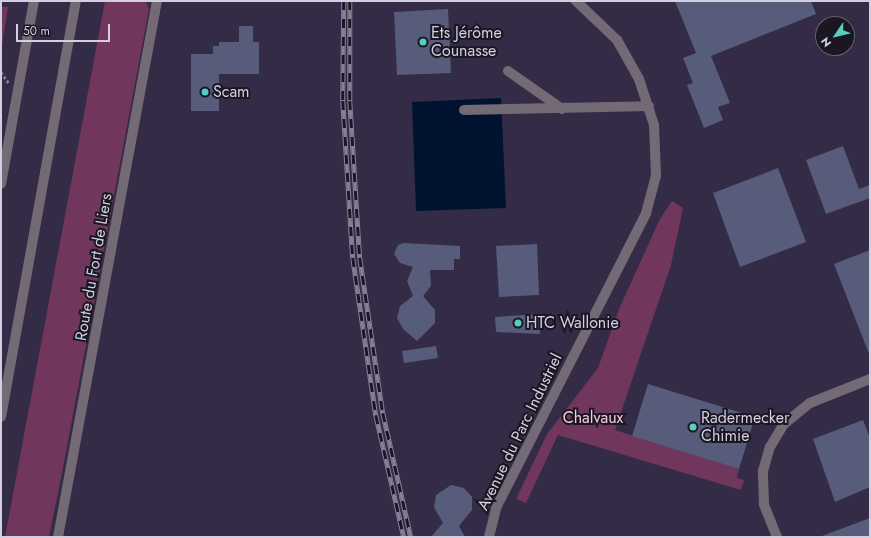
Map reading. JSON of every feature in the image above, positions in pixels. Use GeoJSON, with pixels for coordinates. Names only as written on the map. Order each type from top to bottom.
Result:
{"type":"FeatureCollection","features":[{"type":"Feature","properties":{"kind":"street"},"geometry":{"type":"LineString","coordinates":[[1,184],[34,1]]}},
{"type":"Feature","properties":{"kind":"street"},"geometry":{"type":"LineString","coordinates":[[1,417],[76,1]]}},
{"type":"Feature","properties":{"kind":"street","name":"Route du Fort de Liers"},"geometry":{"type":"LineString","coordinates":[[58,537],[157,1]]}},
{"type":"Feature","properties":{"kind":"street","name":"Avenue du Parc Industriel"},"geometry":{"type":"LineString","coordinates":[[489,537],[497,506],[646,213],[656,176],[654,124],[649,106],[617,40],[576,1]]}},
{"type":"Feature","properties":{"kind":"street"},"geometry":{"type":"LineString","coordinates":[[508,71],[562,109]]}},
{"type":"Feature","properties":{"kind":"street"},"geometry":{"type":"LineString","coordinates":[[464,110],[649,106]]}},
{"type":"Feature","properties":{"kind":"street"},"geometry":{"type":"LineString","coordinates":[[777,537],[764,504],[763,471],[770,447],[784,424],[810,403],[870,379]]}},
{"type":"Feature","properties":{"kind":"green space"},"geometry":{"type":"Polygon","coordinates":[[[105,1],[146,1],[149,9],[49,537],[5,537],[105,1]]]}},
{"type":"Feature","properties":{"kind":"green space"},"geometry":{"type":"Polygon","coordinates":[[[1,7],[8,7],[1,52],[1,7]]]}},
{"type":"Feature","properties":{"kind":"green space","name":"Chalvaux"},"geometry":{"type":"Polygon","coordinates":[[[672,201],[683,208],[671,265],[615,430],[739,469],[737,478],[744,480],[741,490],[558,435],[526,503],[516,499],[547,434],[598,368],[619,309],[660,219],[672,201]]]}},
{"type":"Feature","properties":{"kind":"water"},"geometry":{"type":"Polygon","coordinates":[[[501,98],[506,208],[416,211],[412,102],[501,98]]]}},
{"type":"Feature","properties":{"kind":"building"},"geometry":{"type":"Polygon","coordinates":[[[675,1],[811,1],[816,14],[711,56],[730,103],[718,107],[723,120],[704,128],[687,85],[693,83],[683,58],[696,53],[675,1]]]}},
{"type":"Feature","properties":{"kind":"building","name":"Ets Jérôme Counasse"},"geometry":{"type":"Polygon","coordinates":[[[448,9],[451,73],[397,75],[394,12],[448,9]]]}},
{"type":"Feature","properties":{"kind":"building"},"geometry":{"type":"Polygon","coordinates":[[[239,26],[253,26],[253,42],[259,42],[259,74],[219,74],[219,111],[191,111],[191,54],[213,54],[213,46],[219,46],[219,42],[239,42],[239,26]]]}},
{"type":"Feature","properties":{"kind":"building"},"geometry":{"type":"Polygon","coordinates":[[[843,146],[859,189],[870,185],[870,198],[826,214],[806,160],[843,146]]]}},
{"type":"Feature","properties":{"kind":"building"},"geometry":{"type":"Polygon","coordinates":[[[778,168],[806,242],[740,267],[713,193],[778,168]]]}},
{"type":"Feature","properties":{"kind":"building"},"geometry":{"type":"Polygon","coordinates":[[[404,243],[460,246],[460,259],[454,259],[454,270],[430,270],[431,286],[423,296],[435,310],[435,323],[417,341],[403,329],[397,318],[400,306],[413,296],[407,281],[413,267],[400,263],[394,254],[398,245],[404,243]]]}},
{"type":"Feature","properties":{"kind":"building"},"geometry":{"type":"Polygon","coordinates":[[[537,244],[539,295],[499,297],[496,246],[537,244]]]}},
{"type":"Feature","properties":{"kind":"building"},"geometry":{"type":"Polygon","coordinates":[[[870,250],[870,354],[869,354],[834,264],[870,250]]]}},
{"type":"Feature","properties":{"kind":"building","name":"HTC Wallonie"},"geometry":{"type":"Polygon","coordinates":[[[539,314],[540,334],[496,332],[495,317],[539,314]]]}},
{"type":"Feature","properties":{"kind":"building"},"geometry":{"type":"Polygon","coordinates":[[[436,346],[438,358],[404,363],[402,351],[436,346]]]}},
{"type":"Feature","properties":{"kind":"building","name":"Radermecker Chimie"},"geometry":{"type":"Polygon","coordinates":[[[648,384],[755,417],[739,469],[632,436],[648,384]]]}},
{"type":"Feature","properties":{"kind":"building"},"geometry":{"type":"Polygon","coordinates":[[[863,420],[870,438],[870,487],[835,502],[813,439],[863,420]]]}},
{"type":"Feature","properties":{"kind":"building"},"geometry":{"type":"Polygon","coordinates":[[[451,485],[464,488],[472,497],[472,510],[459,526],[465,537],[431,537],[443,523],[434,507],[436,495],[451,485]]]}},
{"type":"Feature","properties":{"kind":"building"},"geometry":{"type":"Polygon","coordinates":[[[870,518],[870,537],[822,537],[822,536],[870,518]]]}},
{"type":"Feature","properties":{"kind":"railway"},"geometry":{"type":"LineString","coordinates":[[344,1],[343,101],[353,258],[376,415],[404,537]]}},
{"type":"Feature","properties":{"kind":"railway"},"geometry":{"type":"LineString","coordinates":[[350,1],[350,101],[360,258],[383,413],[411,537]]}},
{"type":"Feature","properties":{"kind":"place","name":"Ets Jérôme Counasse"},"geometry":{"type":"Point","coordinates":[423,42]}},
{"type":"Feature","properties":{"kind":"place","name":"Scam"},"geometry":{"type":"Point","coordinates":[205,92]}},
{"type":"Feature","properties":{"kind":"place","name":"HTC Wallonie"},"geometry":{"type":"Point","coordinates":[518,323]}},
{"type":"Feature","properties":{"kind":"place","name":"Radermecker Chimie"},"geometry":{"type":"Point","coordinates":[693,427]}}]}
